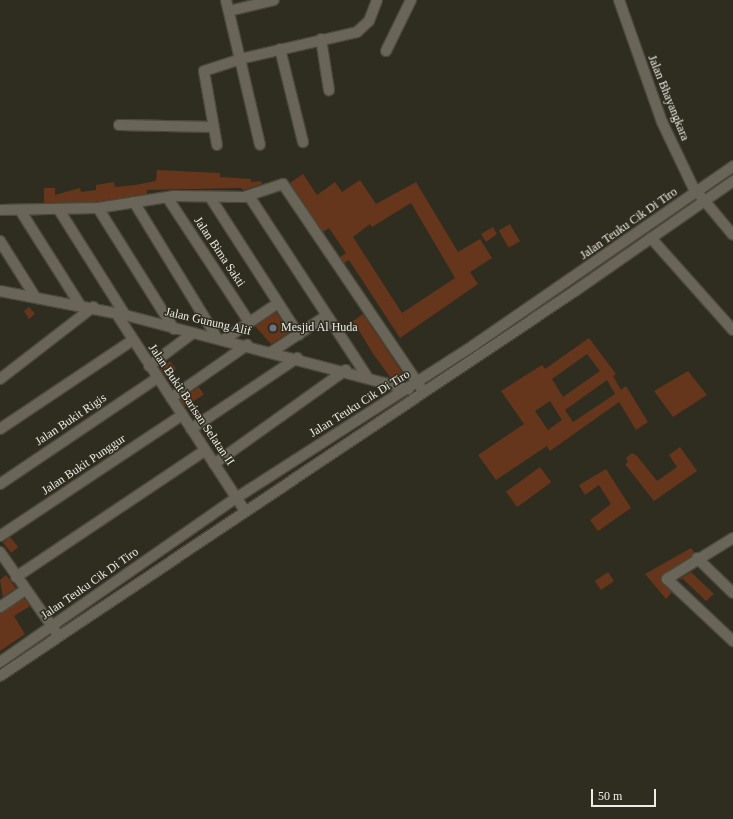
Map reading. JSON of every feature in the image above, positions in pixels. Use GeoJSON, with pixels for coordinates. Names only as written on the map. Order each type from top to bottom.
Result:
{"type":"FeatureCollection","features":[{"type":"Feature","properties":{"kind":"street"},"geometry":{"type":"LineString","coordinates":[[226,0],[260,145]]}},
{"type":"Feature","properties":{"kind":"street"},"geometry":{"type":"LineString","coordinates":[[229,11],[274,0]]}},
{"type":"Feature","properties":{"kind":"street"},"geometry":{"type":"LineString","coordinates":[[217,145],[212,127],[204,71],[240,59],[363,28],[376,10],[377,0]]}},
{"type":"Feature","properties":{"kind":"street"},"geometry":{"type":"LineString","coordinates":[[386,51],[411,0]]}},
{"type":"Feature","properties":{"kind":"street","name":"Jalan Bhayangkara"},"geometry":{"type":"LineString","coordinates":[[619,0],[662,122],[696,193],[733,235]]}},
{"type":"Feature","properties":{"kind":"street"},"geometry":{"type":"LineString","coordinates":[[321,39],[329,90]]}},
{"type":"Feature","properties":{"kind":"street"},"geometry":{"type":"LineString","coordinates":[[280,49],[303,142]]}},
{"type":"Feature","properties":{"kind":"street"},"geometry":{"type":"LineString","coordinates":[[119,125],[212,127]]}},
{"type":"Feature","properties":{"kind":"street","name":"Jalan Teuku Cik Di Tiro"},"geometry":{"type":"LineString","coordinates":[[0,676],[245,511],[733,166]]}},
{"type":"Feature","properties":{"kind":"street","name":"Jalan Teuku Cik Di Tiro"},"geometry":{"type":"LineString","coordinates":[[0,662],[52,628],[236,498],[408,388],[420,387],[615,263],[733,181]]}},
{"type":"Feature","properties":{"kind":"street"},"geometry":{"type":"LineString","coordinates":[[0,210],[59,210],[98,208],[167,197],[249,196],[279,185],[290,190],[420,387]]}},
{"type":"Feature","properties":{"kind":"street"},"geometry":{"type":"LineString","coordinates":[[249,196],[326,316],[367,376]]}},
{"type":"Feature","properties":{"kind":"street","name":"Jalan Bima Sakti"},"geometry":{"type":"LineString","coordinates":[[167,197],[250,322]]}},
{"type":"Feature","properties":{"kind":"street"},"geometry":{"type":"LineString","coordinates":[[210,197],[299,335]]}},
{"type":"Feature","properties":{"kind":"street"},"geometry":{"type":"LineString","coordinates":[[134,202],[221,339],[278,303]]}},
{"type":"Feature","properties":{"kind":"street"},"geometry":{"type":"LineString","coordinates":[[98,208],[174,328]]}},
{"type":"Feature","properties":{"kind":"street"},"geometry":{"type":"LineString","coordinates":[[20,210],[80,305]]}},
{"type":"Feature","properties":{"kind":"street","name":"Jalan Bukit Barisan Selatan II"},"geometry":{"type":"LineString","coordinates":[[59,210],[149,366],[245,511]]}},
{"type":"Feature","properties":{"kind":"street"},"geometry":{"type":"LineString","coordinates":[[651,238],[733,330]]}},
{"type":"Feature","properties":{"kind":"street"},"geometry":{"type":"LineString","coordinates":[[0,241],[34,295]]}},
{"type":"Feature","properties":{"kind":"street"},"geometry":{"type":"LineString","coordinates":[[608,254],[615,263]]}},
{"type":"Feature","properties":{"kind":"street","name":"Jalan Gunung Alif"},"geometry":{"type":"LineString","coordinates":[[0,291],[34,295],[93,307],[193,334],[273,351],[408,388]]}},
{"type":"Feature","properties":{"kind":"street"},"geometry":{"type":"LineString","coordinates":[[0,379],[93,307]]}},
{"type":"Feature","properties":{"kind":"street"},"geometry":{"type":"LineString","coordinates":[[273,351],[326,316]]}},
{"type":"Feature","properties":{"kind":"street"},"geometry":{"type":"LineString","coordinates":[[149,366],[193,334]]}},
{"type":"Feature","properties":{"kind":"street"},"geometry":{"type":"LineString","coordinates":[[0,429],[133,340]]}},
{"type":"Feature","properties":{"kind":"street"},"geometry":{"type":"LineString","coordinates":[[171,398],[247,345]]}},
{"type":"Feature","properties":{"kind":"street"},"geometry":{"type":"LineString","coordinates":[[191,429],[297,358]]}},
{"type":"Feature","properties":{"kind":"street"},"geometry":{"type":"LineString","coordinates":[[214,464],[346,370]]}},
{"type":"Feature","properties":{"kind":"street","name":"Jalan Bukit Rigis"},"geometry":{"type":"LineString","coordinates":[[0,484],[157,378]]}},
{"type":"Feature","properties":{"kind":"street","name":"Jalan Bukit Punggur"},"geometry":{"type":"LineString","coordinates":[[0,536],[182,415]]}},
{"type":"Feature","properties":{"kind":"street"},"geometry":{"type":"LineString","coordinates":[[16,577],[204,451]]}},
{"type":"Feature","properties":{"kind":"street"},"geometry":{"type":"LineString","coordinates":[[732,540],[698,558],[667,579],[733,641]]}},
{"type":"Feature","properties":{"kind":"street"},"geometry":{"type":"LineString","coordinates":[[1,556],[60,637]]}},
{"type":"Feature","properties":{"kind":"street"},"geometry":{"type":"LineString","coordinates":[[698,558],[733,593]]}},
{"type":"Feature","properties":{"kind":"street"},"geometry":{"type":"LineString","coordinates":[[0,607],[25,590]]}},
{"type":"Feature","properties":{"kind":"building"},"geometry":{"type":"Polygon","coordinates":[[[157,170],[220,173],[220,177],[251,179],[251,182],[261,181],[262,184],[243,190],[241,188],[147,190],[147,194],[95,202],[44,203],[44,188],[55,188],[55,195],[80,188],[81,192],[96,190],[96,185],[114,182],[115,187],[135,185],[156,181],[157,170]]]}},
{"type":"Feature","properties":{"kind":"building"},"geometry":{"type":"Polygon","coordinates":[[[303,174],[317,195],[335,182],[342,192],[360,180],[376,204],[416,182],[458,252],[480,239],[492,258],[470,272],[478,284],[400,338],[349,260],[344,263],[340,257],[346,253],[329,228],[323,232],[290,183],[303,174]],[[411,203],[372,227],[370,224],[353,237],[402,313],[455,278],[411,203]]]}},
{"type":"Feature","properties":{"kind":"building"},"geometry":{"type":"Polygon","coordinates":[[[510,224],[520,241],[509,248],[499,230],[510,224]]]}},
{"type":"Feature","properties":{"kind":"building"},"geometry":{"type":"Polygon","coordinates":[[[493,227],[497,234],[486,242],[481,234],[493,227]]]}},
{"type":"Feature","properties":{"kind":"building"},"geometry":{"type":"Polygon","coordinates":[[[29,307],[35,314],[29,319],[24,311],[29,307]]]}},
{"type":"Feature","properties":{"kind":"building","name":"Mesjid Al Huda"},"geometry":{"type":"Polygon","coordinates":[[[276,312],[290,332],[271,344],[255,326],[276,312]]]}},
{"type":"Feature","properties":{"kind":"building"},"geometry":{"type":"Polygon","coordinates":[[[363,314],[407,380],[390,377],[374,355],[353,321],[363,314]]]}},
{"type":"Feature","properties":{"kind":"building"},"geometry":{"type":"Polygon","coordinates":[[[589,338],[616,374],[613,376],[621,390],[626,386],[648,422],[636,430],[619,402],[550,451],[547,446],[496,480],[478,455],[524,424],[501,391],[542,365],[545,369],[589,338]],[[587,354],[552,379],[563,397],[600,371],[587,354]],[[607,380],[565,410],[573,422],[615,394],[607,380]],[[550,401],[535,411],[548,430],[562,420],[550,401]]]}},
{"type":"Feature","properties":{"kind":"building"},"geometry":{"type":"Polygon","coordinates":[[[170,361],[176,369],[166,377],[160,369],[170,361]]]}},
{"type":"Feature","properties":{"kind":"building"},"geometry":{"type":"Polygon","coordinates":[[[688,371],[707,395],[673,417],[654,391],[688,371]]]}},
{"type":"Feature","properties":{"kind":"building"},"geometry":{"type":"Polygon","coordinates":[[[199,387],[204,395],[184,407],[179,399],[199,387]]]}},
{"type":"Feature","properties":{"kind":"building"},"geometry":{"type":"Polygon","coordinates":[[[680,447],[697,471],[654,501],[625,464],[628,462],[626,458],[632,453],[637,456],[657,481],[677,467],[669,455],[680,447]]]}},
{"type":"Feature","properties":{"kind":"building"},"geometry":{"type":"Polygon","coordinates":[[[540,467],[551,482],[517,507],[506,492],[540,467]]]}},
{"type":"Feature","properties":{"kind":"building"},"geometry":{"type":"Polygon","coordinates":[[[606,469],[631,508],[598,531],[590,520],[611,504],[599,485],[585,495],[579,485],[606,469]]]}},
{"type":"Feature","properties":{"kind":"building"},"geometry":{"type":"Polygon","coordinates":[[[10,537],[18,547],[11,553],[3,543],[10,537]]]}},
{"type":"Feature","properties":{"kind":"building"},"geometry":{"type":"Polygon","coordinates":[[[691,548],[694,552],[691,557],[661,576],[662,583],[672,592],[666,599],[645,574],[691,548]]]}},
{"type":"Feature","properties":{"kind":"building"},"geometry":{"type":"Polygon","coordinates":[[[608,572],[614,581],[601,590],[595,581],[608,572]]]}},
{"type":"Feature","properties":{"kind":"building"},"geometry":{"type":"Polygon","coordinates":[[[691,572],[714,594],[706,601],[683,579],[678,580],[691,572]]]}},
{"type":"Feature","properties":{"kind":"building"},"geometry":{"type":"Polygon","coordinates":[[[6,575],[16,588],[3,597],[0,580],[6,575]]]}},
{"type":"Feature","properties":{"kind":"building"},"geometry":{"type":"Polygon","coordinates":[[[24,598],[30,606],[14,616],[25,634],[0,651],[0,613],[24,598]]]}},
{"type":"Feature","properties":{"kind":"place","name":"Mesjid Al Huda"},"geometry":{"type":"Point","coordinates":[273,328]}}]}
